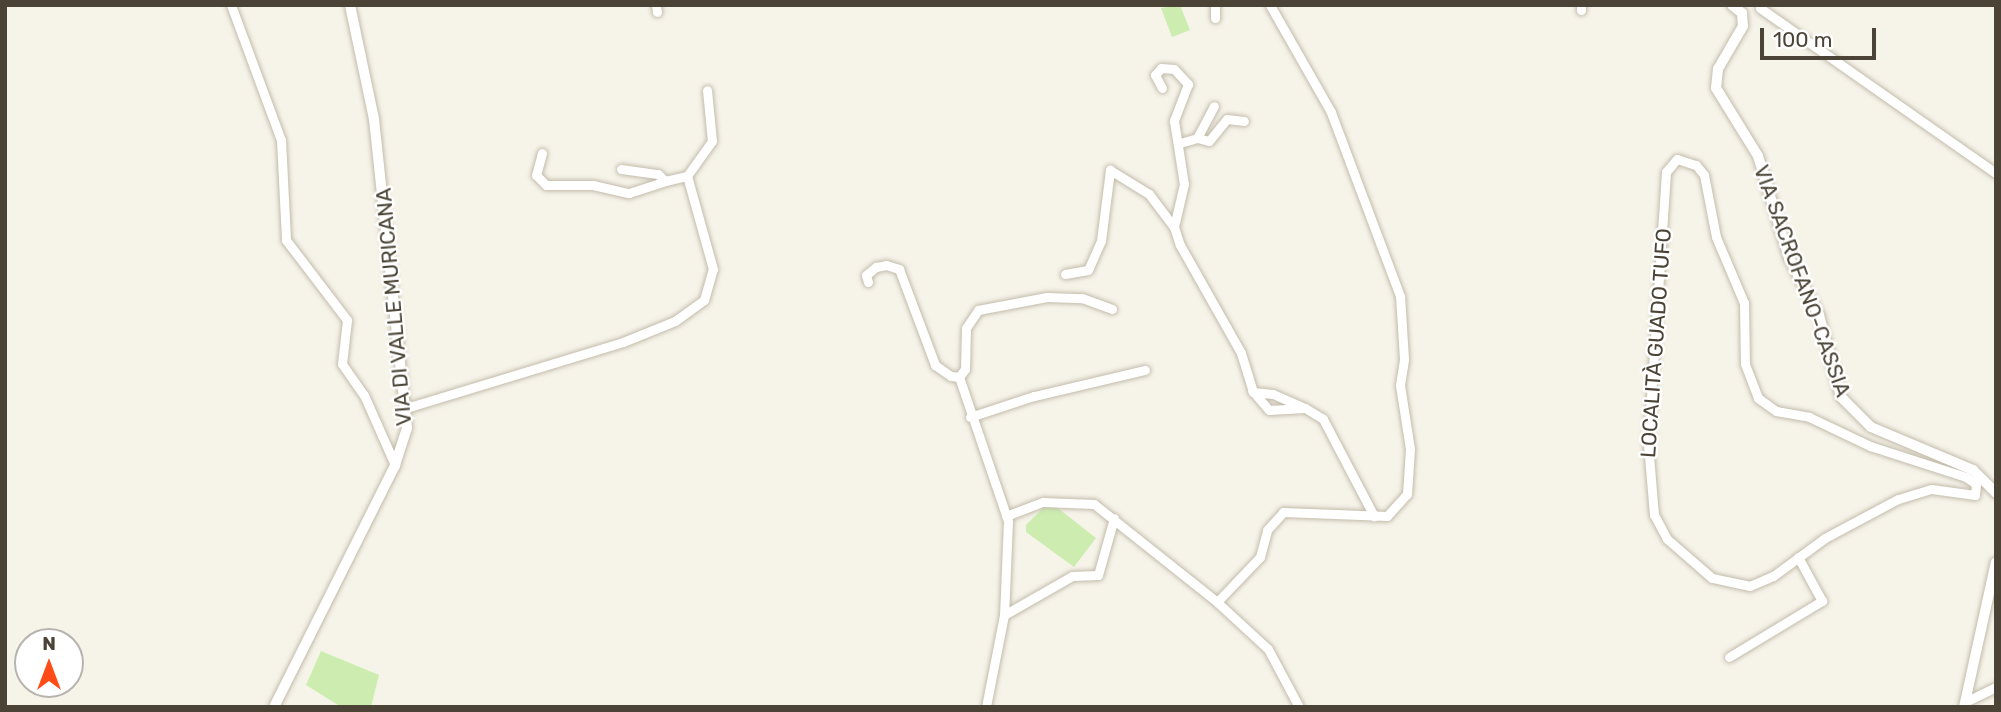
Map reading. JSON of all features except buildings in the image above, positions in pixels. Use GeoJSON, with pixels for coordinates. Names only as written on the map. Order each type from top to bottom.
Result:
{"type":"FeatureCollection","features":[{"type":"Feature","properties":{"kind":"street"},"geometry":{"type":"LineString","coordinates":[[231,5],[281,141],[286,240],[347,320],[342,364],[363,395],[395,465]]}},
{"type":"Feature","properties":{"kind":"street","name":"VIA DI VALLE MURICANA"},"geometry":{"type":"LineString","coordinates":[[274,707],[395,465],[406,436],[406,408],[374,119],[350,5]]}},
{"type":"Feature","properties":{"kind":"street"},"geometry":{"type":"LineString","coordinates":[[1215,5],[1215,18]]}},
{"type":"Feature","properties":{"kind":"street"},"geometry":{"type":"LineString","coordinates":[[1217,602],[1260,557],[1267,530],[1283,512],[1387,516],[1407,494],[1410,449],[1400,386],[1404,330],[1400,296],[1331,111],[1270,5]]}},
{"type":"Feature","properties":{"kind":"street"},"geometry":{"type":"LineString","coordinates":[[1732,5],[1743,15],[1760,7],[1996,173]]}},
{"type":"Feature","properties":{"kind":"street","name":"VIA SACROFANO-CASSIA"},"geometry":{"type":"LineString","coordinates":[[1743,15],[1740,32],[1718,69],[1716,88],[1758,156],[1789,258],[1819,315],[1838,391],[1849,409],[1871,427],[1932,459],[1978,473],[1996,493]]}},
{"type":"Feature","properties":{"kind":"street"},"geometry":{"type":"LineString","coordinates":[[1162,88],[1155,75],[1161,68],[1174,69],[1188,84],[1174,121],[1180,143],[1184,184],[1174,227]]}},
{"type":"Feature","properties":{"kind":"street"},"geometry":{"type":"LineString","coordinates":[[542,153],[536,175],[546,184],[593,185],[629,193],[687,176],[712,141],[707,90]]}},
{"type":"Feature","properties":{"kind":"street"},"geometry":{"type":"LineString","coordinates":[[1197,138],[1214,106]]}},
{"type":"Feature","properties":{"kind":"street"},"geometry":{"type":"LineString","coordinates":[[1180,143],[1197,138],[1209,141],[1227,119],[1244,121]]}},
{"type":"Feature","properties":{"kind":"street","name":"LOCALITÀ GUADO TUFO"},"geometry":{"type":"LineString","coordinates":[[1689,161],[1704,175],[1716,237],[1744,303],[1745,364],[1755,396],[1773,410],[1809,417],[1870,446],[1932,459],[1972,480],[1975,495],[1921,491],[1874,510],[1758,584],[1728,584],[1710,576],[1675,547],[1656,522],[1648,431],[1666,172],[1671,162],[1689,161]]}},
{"type":"Feature","properties":{"kind":"street"},"geometry":{"type":"LineString","coordinates":[[621,169],[658,174],[665,181]]}},
{"type":"Feature","properties":{"kind":"street"},"geometry":{"type":"LineString","coordinates":[[1065,274],[1088,270],[1101,241],[1110,170],[1149,194],[1174,227],[1200,286],[1241,352],[1253,392]]}},
{"type":"Feature","properties":{"kind":"street"},"geometry":{"type":"LineString","coordinates":[[406,408],[623,342],[696,307],[709,292],[714,272],[687,176]]}},
{"type":"Feature","properties":{"kind":"street"},"geometry":{"type":"LineString","coordinates":[[868,282],[866,275],[876,267],[886,265],[899,269],[935,365],[959,377]]}},
{"type":"Feature","properties":{"kind":"street"},"geometry":{"type":"LineString","coordinates":[[986,707],[1004,615],[1006,516],[970,417],[959,377],[968,353],[966,328],[978,310],[1047,297],[1082,298],[1112,309]]}},
{"type":"Feature","properties":{"kind":"street"},"geometry":{"type":"LineString","coordinates":[[970,417],[1034,396],[1145,370]]}},
{"type":"Feature","properties":{"kind":"street"},"geometry":{"type":"LineString","coordinates":[[1244,381],[1269,411],[1305,408]]}},
{"type":"Feature","properties":{"kind":"street"},"geometry":{"type":"LineString","coordinates":[[1253,392],[1273,394],[1323,419],[1374,516]]}},
{"type":"Feature","properties":{"kind":"street"},"geometry":{"type":"LineString","coordinates":[[1006,516],[1043,502],[1076,500],[1094,505],[1114,518],[1217,602],[1268,649],[1298,707]]}},
{"type":"Feature","properties":{"kind":"street"},"geometry":{"type":"LineString","coordinates":[[1004,615],[1072,576],[1098,575],[1114,518]]}},
{"type":"Feature","properties":{"kind":"street"},"geometry":{"type":"LineString","coordinates":[[1729,657],[1822,601],[1798,557]]}},
{"type":"Feature","properties":{"kind":"street"},"geometry":{"type":"LineString","coordinates":[[1965,705],[1996,562]]}},
{"type":"Feature","properties":{"kind":"street"},"geometry":{"type":"LineString","coordinates":[[1965,705],[1996,687]]}},
{"type":"Feature","properties":{"kind":"green space"},"geometry":{"type":"Polygon","coordinates":[[[1180,5],[1190,30],[1172,37],[1161,8],[1180,5]]]}},
{"type":"Feature","properties":{"kind":"green space"},"geometry":{"type":"Polygon","coordinates":[[[1046,505],[1054,505],[1096,538],[1074,567],[1026,532],[1026,525],[1046,505]]]}},
{"type":"Feature","properties":{"kind":"green space"},"geometry":{"type":"Polygon","coordinates":[[[321,651],[379,675],[371,707],[338,705],[306,685],[321,651]]]}}]}
